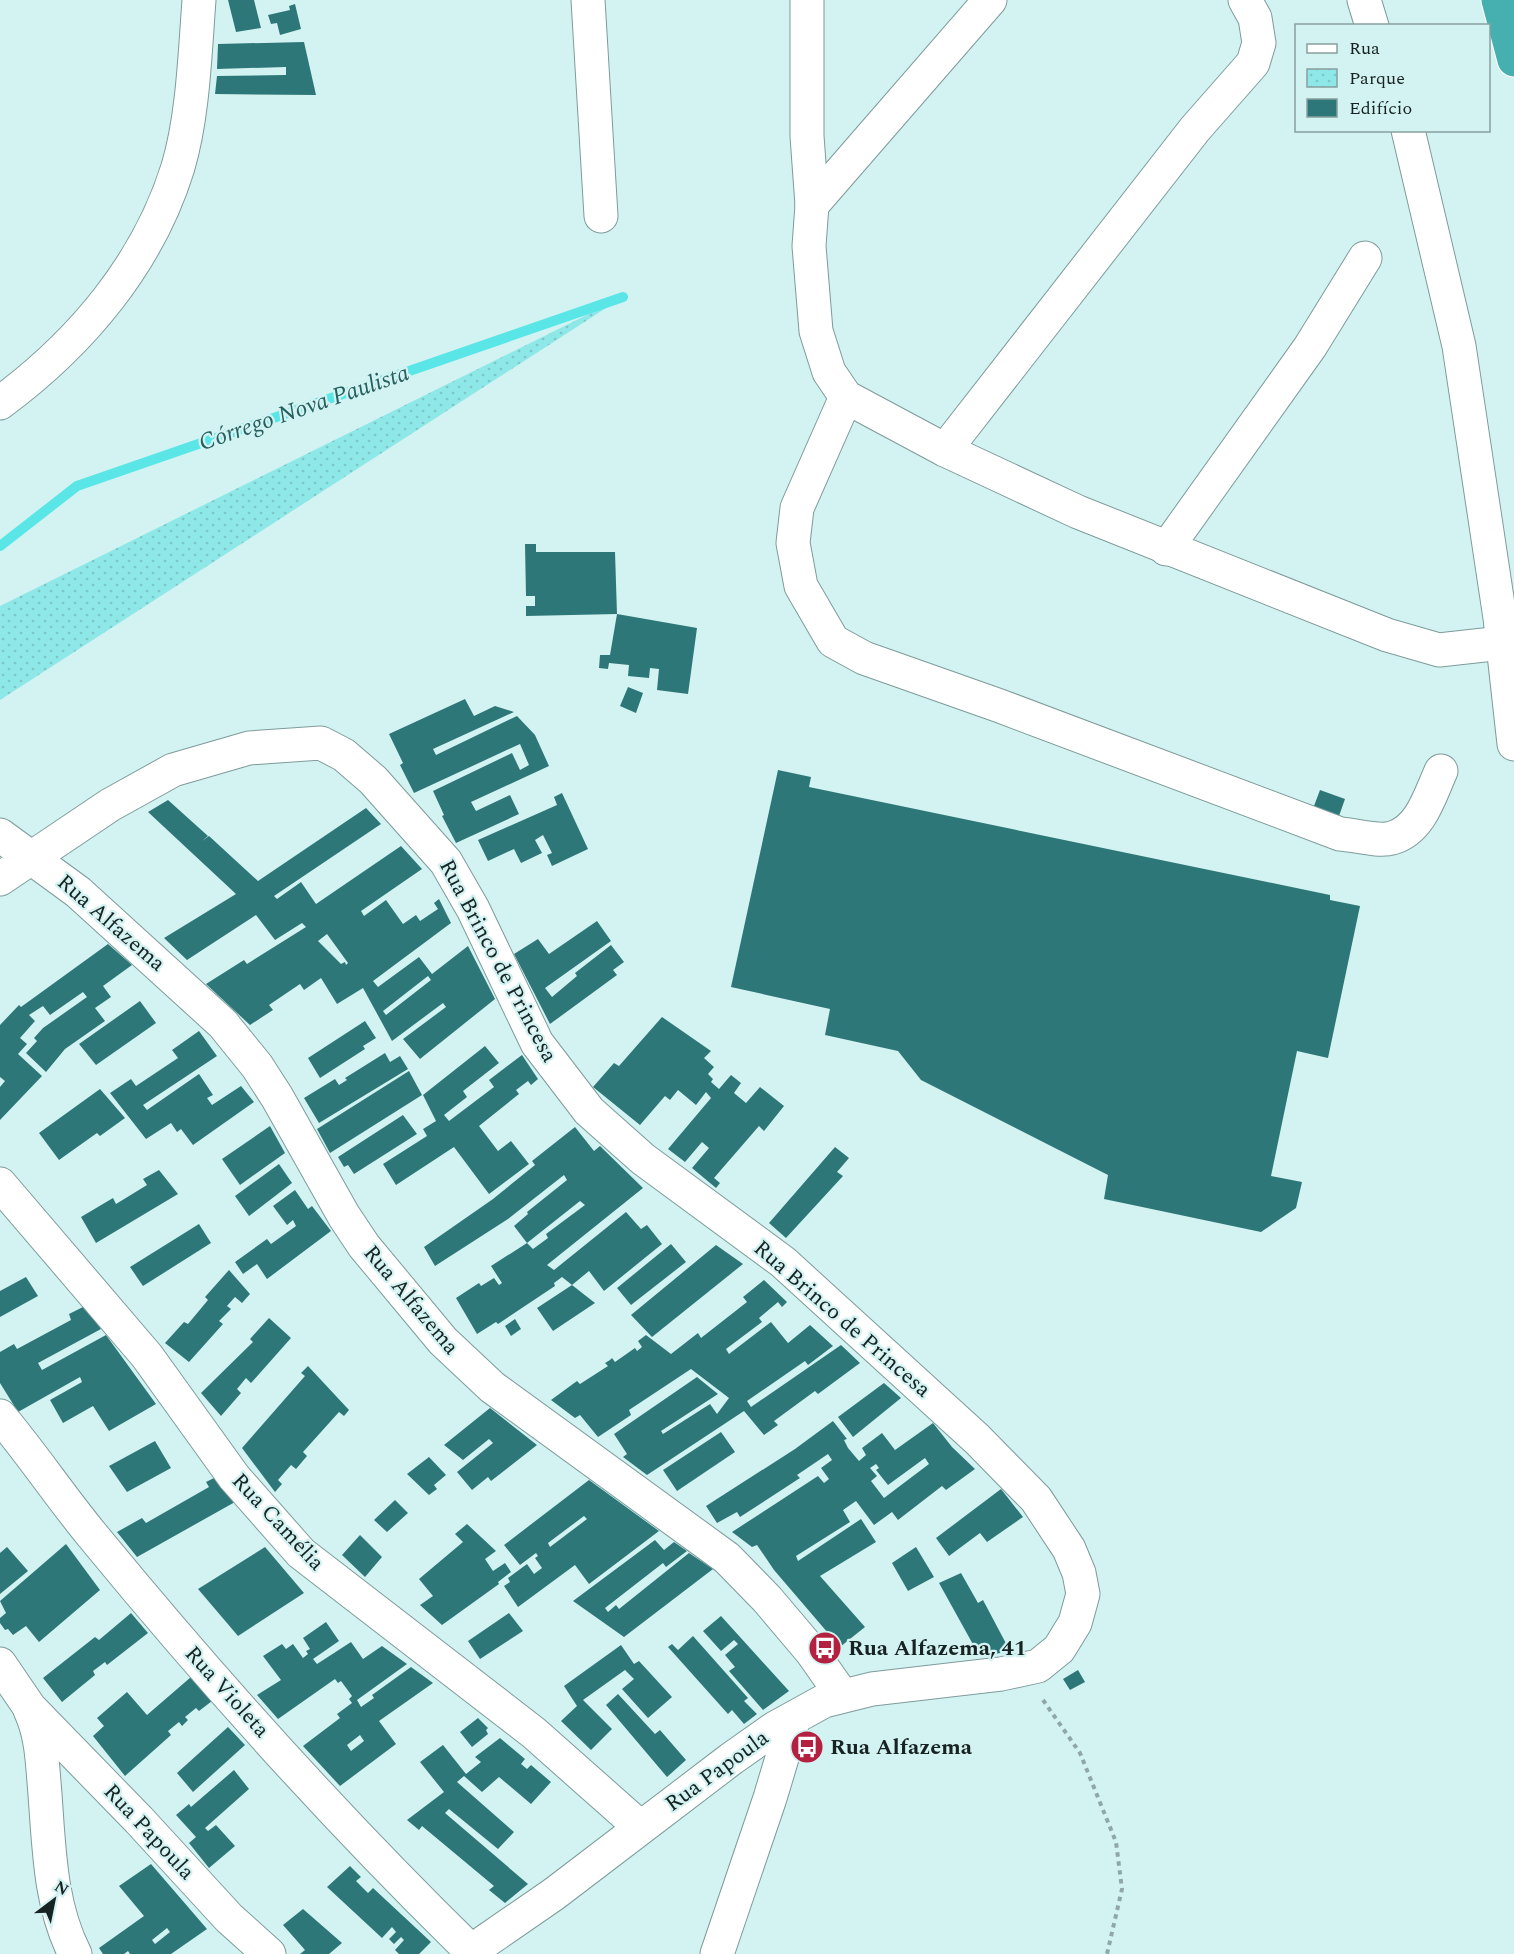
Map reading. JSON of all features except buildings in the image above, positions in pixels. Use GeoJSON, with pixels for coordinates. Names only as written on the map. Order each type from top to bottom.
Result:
{"type":"FeatureCollection","features":[{"type":"Feature","properties":{"kind":"highway"},"geometry":{"type":"LineString","coordinates":[[1498,0],[1514,60]]}},
{"type":"Feature","properties":{"kind":"street"},"geometry":{"type":"LineString","coordinates":[[0,403],[34,378],[80,333],[129,272],[161,214],[179,165],[193,80],[199,0]]}},
{"type":"Feature","properties":{"kind":"street"},"geometry":{"type":"LineString","coordinates":[[588,0],[601,216]]}},
{"type":"Feature","properties":{"kind":"street"},"geometry":{"type":"LineString","coordinates":[[807,0],[807,136],[812,205],[809,246],[816,331],[830,372],[846,397],[945,450],[1166,549],[1397,638],[1439,650],[1502,644]]}},
{"type":"Feature","properties":{"kind":"street"},"geometry":{"type":"LineString","coordinates":[[812,205],[990,0]]}},
{"type":"Feature","properties":{"kind":"street"},"geometry":{"type":"LineString","coordinates":[[945,450],[1196,129],[1253,63],[1259,43],[1254,18],[1245,0]]}},
{"type":"Feature","properties":{"kind":"street"},"geometry":{"type":"LineString","coordinates":[[1364,0],[1371,24]]}},
{"type":"Feature","properties":{"kind":"street"},"geometry":{"type":"LineString","coordinates":[[1408,132],[1459,346],[1502,644],[1514,744]]}},
{"type":"Feature","properties":{"kind":"street"},"geometry":{"type":"LineString","coordinates":[[1166,549],[1310,347],[1365,258]]}},
{"type":"Feature","properties":{"kind":"street"},"geometry":{"type":"LineString","coordinates":[[846,397],[797,508],[794,543],[801,586],[832,640],[864,658],[1000,706],[1340,834],[1391,839],[1408,830],[1424,810],[1441,771]]}},
{"type":"Feature","properties":{"kind":"street","name":"Rua Brinco de Princesa"},"geometry":{"type":"LineString","coordinates":[[0,879],[110,805],[173,770],[249,748],[321,743],[344,755],[373,780],[446,862],[473,909],[537,1043],[589,1111],[643,1159],[783,1263],[1012,1472],[1036,1499],[1069,1549],[1079,1573],[1083,1594],[1081,1611]]}},
{"type":"Feature","properties":{"kind":"street"},"geometry":{"type":"LineString","coordinates":[[0,835],[31,856]]}},
{"type":"Feature","properties":{"kind":"street","name":"Rua Alfazema"},"geometry":{"type":"LineString","coordinates":[[31,856],[78,892],[230,1033],[257,1066],[277,1097],[344,1216],[364,1246],[443,1341],[492,1387],[728,1558],[811,1651],[842,1695]]}},
{"type":"Feature","properties":{"kind":"street","name":"Rua Camélia"},"geometry":{"type":"LineString","coordinates":[[0,1184],[147,1356],[234,1477],[301,1552],[388,1623],[526,1726],[640,1827]]}},
{"type":"Feature","properties":{"kind":"street","name":"Rua Violeta"},"geometry":{"type":"LineString","coordinates":[[0,1416],[91,1534],[198,1660],[369,1849],[469,1953]]}},
{"type":"Feature","properties":{"kind":"street","name":"Rua Papoula"},"geometry":{"type":"LineString","coordinates":[[469,1953],[537,1906],[731,1759],[794,1718],[842,1695],[1038,1666],[1059,1649],[1081,1611]]}},
{"type":"Feature","properties":{"kind":"street","name":"Rua Papoula"},"geometry":{"type":"LineString","coordinates":[[0,1664],[30,1708],[139,1820],[229,1918],[269,1954]]}},
{"type":"Feature","properties":{"kind":"street","name":"Rua Papoula"},"geometry":{"type":"LineString","coordinates":[[30,1708],[41,1741],[56,1900],[64,1931],[75,1954]]}},
{"type":"Feature","properties":{"kind":"street"},"geometry":{"type":"LineString","coordinates":[[717,1954],[794,1718]]}},
{"type":"Feature","properties":{"kind":"path"},"geometry":{"type":"LineString","coordinates":[[1022,1670],[1080,1753],[1116,1842],[1122,1889],[1107,1954]]}},
{"type":"Feature","properties":{"kind":"green space"},"geometry":{"type":"Polygon","coordinates":[[[623,297],[0,700],[0,606],[623,297]]]}},
{"type":"Feature","properties":{"kind":"waterway","name":"Córrego Nova Paulista"},"geometry":{"type":"LineString","coordinates":[[0,546],[77,486],[623,297]]}},
{"type":"Feature","properties":{"kind":"place","name":"Rua Alfazema, 41"},"geometry":{"type":"Point","coordinates":[825,1648]}},
{"type":"Feature","properties":{"kind":"place","name":"Rua Alfazema"},"geometry":{"type":"Point","coordinates":[807,1747]}}]}
